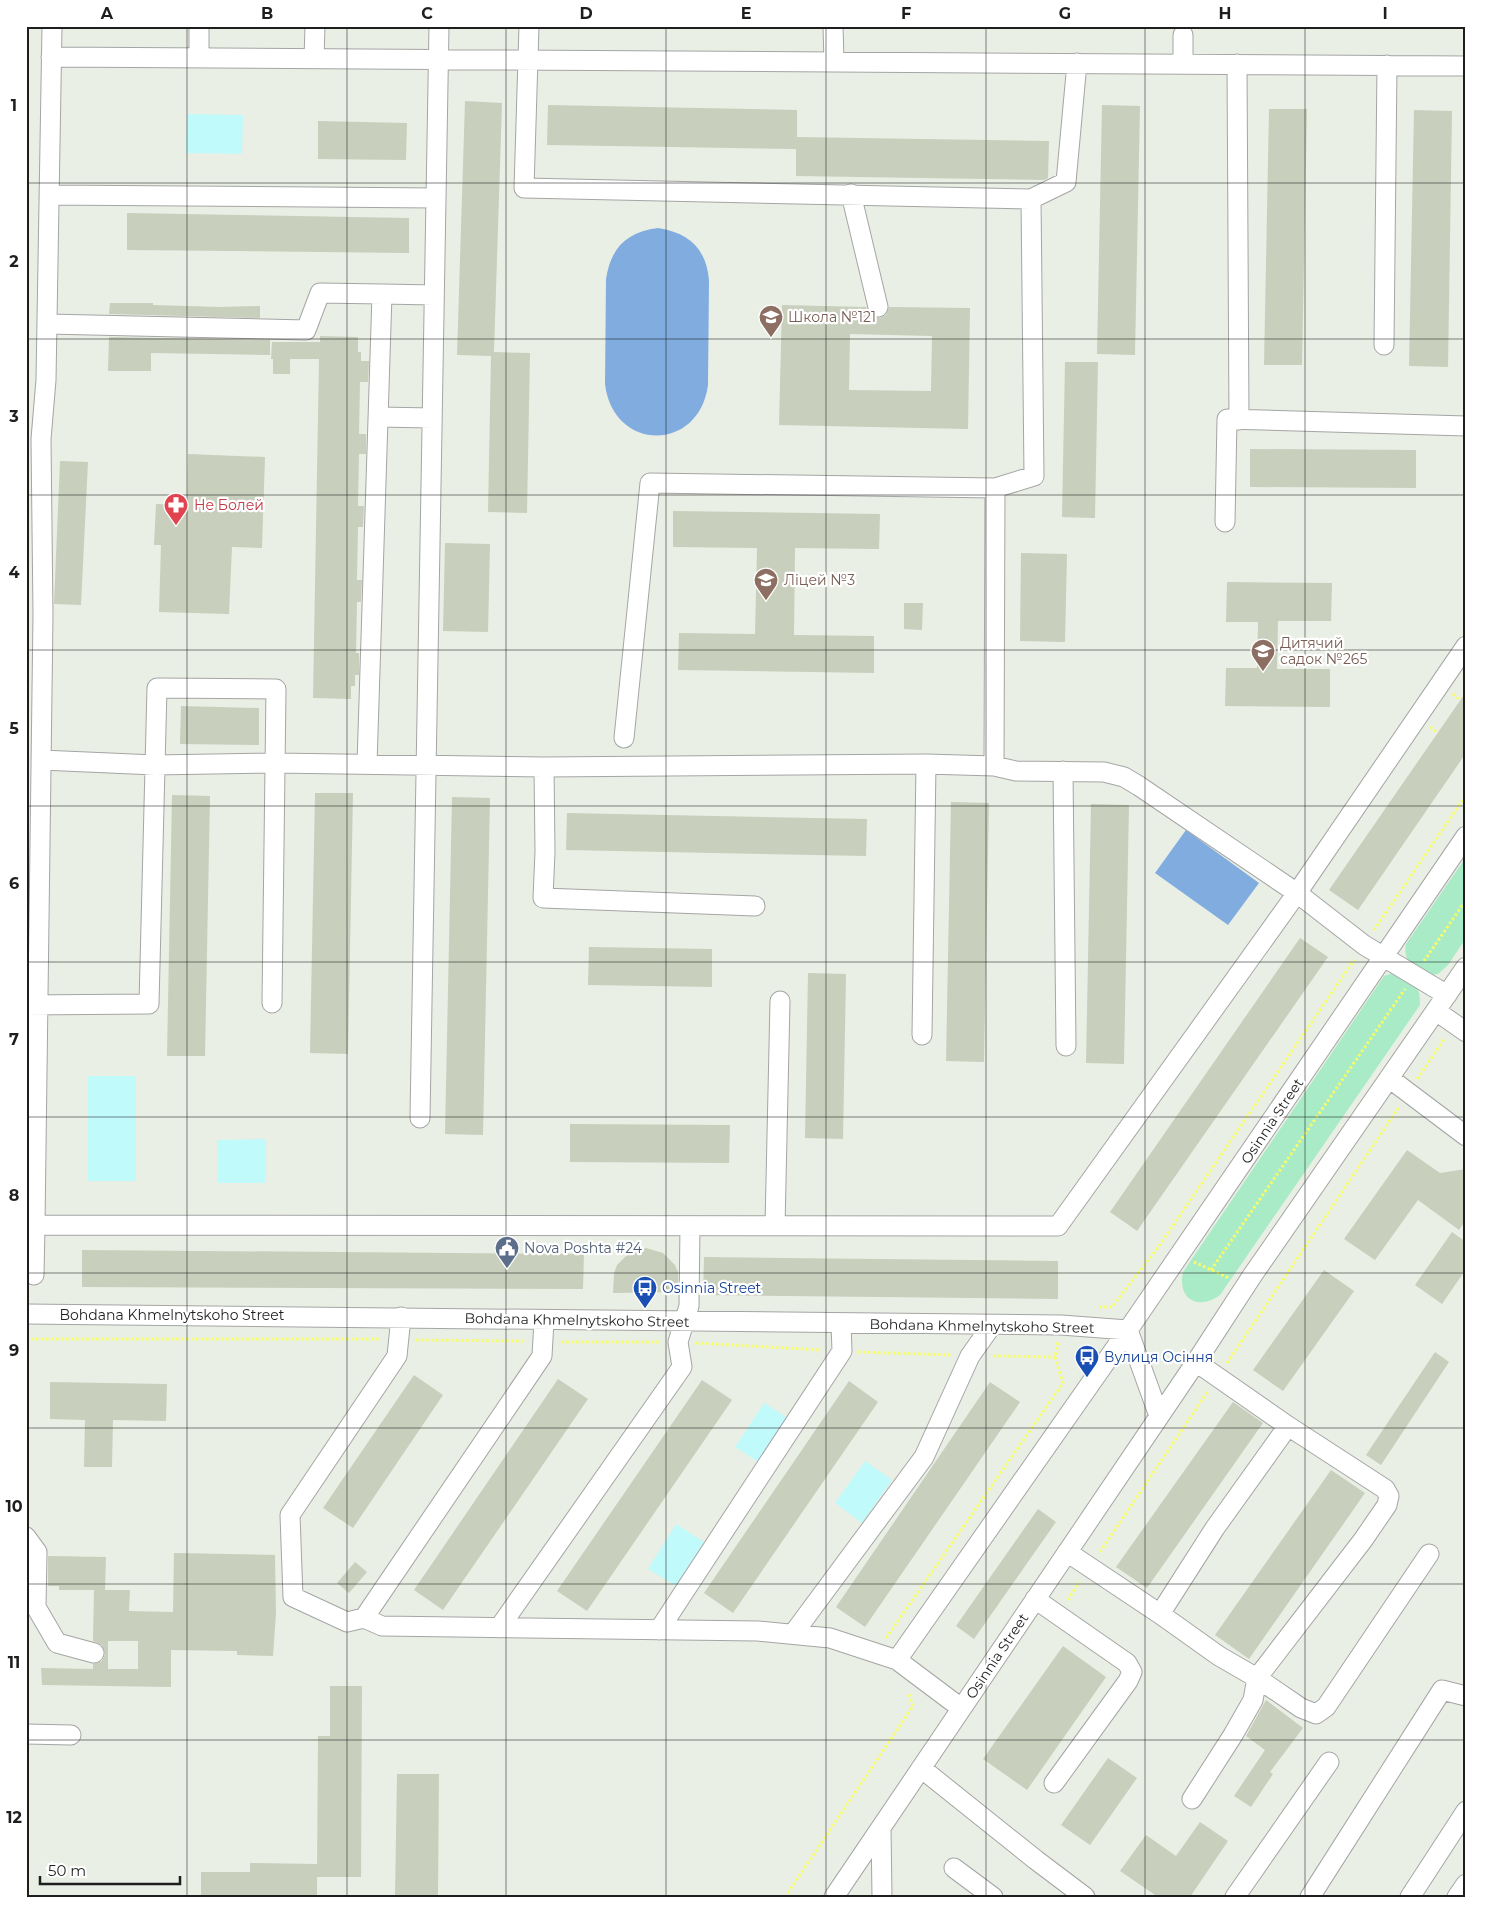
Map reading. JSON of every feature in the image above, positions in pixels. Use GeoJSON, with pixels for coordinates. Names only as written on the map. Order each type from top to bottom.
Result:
{"type":"FeatureCollection","features":[{"type":"Feature","properties":{"kind":"street"},"geometry":{"type":"LineString","coordinates":[[34,1275],[32,1006],[41,760],[35,615],[33,439],[46,380],[52,26]]}},
{"type":"Feature","properties":{"kind":"street"},"geometry":{"type":"LineString","coordinates":[[199,26],[199,58]]}},
{"type":"Feature","properties":{"kind":"street"},"geometry":{"type":"LineString","coordinates":[[314,59],[315,26]]}},
{"type":"Feature","properties":{"kind":"street"},"geometry":{"type":"LineString","coordinates":[[420,1118],[440,26]]}},
{"type":"Feature","properties":{"kind":"street"},"geometry":{"type":"LineString","coordinates":[[529,26],[524,188],[1031,199],[1066,182],[1077,63]]}},
{"type":"Feature","properties":{"kind":"street"},"geometry":{"type":"LineString","coordinates":[[833,26],[834,62]]}},
{"type":"Feature","properties":{"kind":"street"},"geometry":{"type":"LineString","coordinates":[[1183,36],[1184,64]]}},
{"type":"Feature","properties":{"kind":"street"},"geometry":{"type":"LineString","coordinates":[[51,57],[1466,66]]}},
{"type":"Feature","properties":{"kind":"street"},"geometry":{"type":"LineString","coordinates":[[1237,64],[1239,420]]}},
{"type":"Feature","properties":{"kind":"street"},"geometry":{"type":"LineString","coordinates":[[1384,345],[1387,65]]}},
{"type":"Feature","properties":{"kind":"street"},"geometry":{"type":"LineString","coordinates":[[851,194],[878,307]]}},
{"type":"Feature","properties":{"kind":"street"},"geometry":{"type":"LineString","coordinates":[[48,195],[436,198]]}},
{"type":"Feature","properties":{"kind":"street"},"geometry":{"type":"LineString","coordinates":[[624,738],[650,483],[996,488],[1034,476],[1031,199]]}},
{"type":"Feature","properties":{"kind":"street"},"geometry":{"type":"LineString","coordinates":[[47,324],[306,330],[320,293],[434,295]]}},
{"type":"Feature","properties":{"kind":"street"},"geometry":{"type":"LineString","coordinates":[[367,764],[382,294]]}},
{"type":"Feature","properties":{"kind":"street"},"geometry":{"type":"LineString","coordinates":[[378,417],[432,418]]}},
{"type":"Feature","properties":{"kind":"street"},"geometry":{"type":"LineString","coordinates":[[1225,522],[1227,419],[1466,426]]}},
{"type":"Feature","properties":{"kind":"street"},"geometry":{"type":"LineString","coordinates":[[994,766],[996,488]]}},
{"type":"Feature","properties":{"kind":"street"},"geometry":{"type":"LineString","coordinates":[[35,1225],[1058,1226],[1297,893],[1466,646]]}},
{"type":"Feature","properties":{"kind":"street"},"geometry":{"type":"LineString","coordinates":[[32,1006],[149,1004],[157,688],[276,689],[272,1003]]}},
{"type":"Feature","properties":{"kind":"street"},"geometry":{"type":"LineString","coordinates":[[41,760],[155,765],[276,763],[544,767],[926,764],[994,766],[1016,771],[1104,772],[1124,777],[1297,893],[1364,946],[1446,995]]}},
{"type":"Feature","properties":{"kind":"street"},"geometry":{"type":"LineString","coordinates":[[922,1035],[926,764]]}},
{"type":"Feature","properties":{"kind":"street"},"geometry":{"type":"LineString","coordinates":[[544,767],[545,852],[543,898],[755,906]]}},
{"type":"Feature","properties":{"kind":"street"},"geometry":{"type":"LineString","coordinates":[[1063,771],[1066,1046]]}},
{"type":"Feature","properties":{"kind":"street","name":"Osinnia Street"},"geometry":{"type":"LineString","coordinates":[[897,1660],[1128,1330],[1466,836]]}},
{"type":"Feature","properties":{"kind":"street","name":"Osinnia Street"},"geometry":{"type":"LineString","coordinates":[[834,1897],[1160,1416],[1245,1286],[1466,967]]}},
{"type":"Feature","properties":{"kind":"street"},"geometry":{"type":"LineString","coordinates":[[775,1226],[780,1001]]}},
{"type":"Feature","properties":{"kind":"street"},"geometry":{"type":"LineString","coordinates":[[1436,1011],[1460,1028]]}},
{"type":"Feature","properties":{"kind":"street"},"geometry":{"type":"LineString","coordinates":[[1389,1078],[1466,1136]]}},
{"type":"Feature","properties":{"kind":"street"},"geometry":{"type":"LineString","coordinates":[[499,1628],[682,1367],[678,1342],[689,1306],[690,1226]]}},
{"type":"Feature","properties":{"kind":"street","name":"Bohdana Khmelnytskoho Street"},"geometry":{"type":"LineString","coordinates":[[26,1314],[1061,1325],[1128,1330]]}},
{"type":"Feature","properties":{"kind":"street"},"geometry":{"type":"LineString","coordinates":[[401,1317],[397,1356],[290,1515],[293,1596],[347,1622],[364,1618],[382,1626],[758,1630],[830,1638],[897,1660],[961,1708]]}},
{"type":"Feature","properties":{"kind":"street"},"geometry":{"type":"LineString","coordinates":[[364,1618],[542,1356],[544,1321]]}},
{"type":"Feature","properties":{"kind":"street"},"geometry":{"type":"LineString","coordinates":[[658,1630],[842,1351],[841,1324]]}},
{"type":"Feature","properties":{"kind":"street"},"geometry":{"type":"LineString","coordinates":[[793,1634],[924,1457],[970,1356],[992,1325]]}},
{"type":"Feature","properties":{"kind":"street"},"geometry":{"type":"LineString","coordinates":[[1128,1330],[1160,1416]]}},
{"type":"Feature","properties":{"kind":"street"},"geometry":{"type":"LineString","coordinates":[[1192,1799],[1234,1736],[1254,1700],[1257,1678],[1362,1540],[1387,1505],[1389,1496],[1384,1489],[1288,1426],[1196,1362]]}},
{"type":"Feature","properties":{"kind":"street"},"geometry":{"type":"LineString","coordinates":[[1160,1614],[1215,1528],[1288,1426]]}},
{"type":"Feature","properties":{"kind":"street"},"geometry":{"type":"LineString","coordinates":[[26,1537],[37,1552],[36,1607],[57,1643],[94,1652]]}},
{"type":"Feature","properties":{"kind":"street"},"geometry":{"type":"LineString","coordinates":[[1067,1552],[1220,1656],[1301,1708],[1316,1714],[1326,1706],[1429,1554]]}},
{"type":"Feature","properties":{"kind":"street"},"geometry":{"type":"LineString","coordinates":[[1035,1599],[1127,1663],[1132,1672],[1128,1681],[1054,1782]]}},
{"type":"Feature","properties":{"kind":"street"},"geometry":{"type":"LineString","coordinates":[[1310,1897],[1442,1690],[1466,1696]]}},
{"type":"Feature","properties":{"kind":"street"},"geometry":{"type":"LineString","coordinates":[[26,1734],[71,1735]]}},
{"type":"Feature","properties":{"kind":"street"},"geometry":{"type":"LineString","coordinates":[[1235,1897],[1329,1762]]}},
{"type":"Feature","properties":{"kind":"street"},"geometry":{"type":"LineString","coordinates":[[921,1768],[1085,1897]]}},
{"type":"Feature","properties":{"kind":"street"},"geometry":{"type":"LineString","coordinates":[[1410,1897],[1466,1811]]}},
{"type":"Feature","properties":{"kind":"street"},"geometry":{"type":"LineString","coordinates":[[880,1828],[882,1897]]}},
{"type":"Feature","properties":{"kind":"street"},"geometry":{"type":"LineString","coordinates":[[954,1868],[993,1897]]}},
{"type":"Feature","properties":{"kind":"street"},"geometry":{"type":"LineString","coordinates":[[1457,1897],[1466,1884]]}},
{"type":"Feature","properties":{"kind":"path"},"geometry":{"type":"LineString","coordinates":[[1112,1308],[1159,1246],[1466,795]]}},
{"type":"Feature","properties":{"kind":"path"},"geometry":{"type":"LineString","coordinates":[[1211,1270],[1466,900]]}},
{"type":"Feature","properties":{"kind":"path"},"geometry":{"type":"LineString","coordinates":[[1057,1616],[1408,1093],[1460,1028]]}},
{"type":"Feature","properties":{"kind":"path"},"geometry":{"type":"LineString","coordinates":[[1159,1246],[1271,1297]]}},
{"type":"Feature","properties":{"kind":"green space"},"geometry":{"type":"Polygon","coordinates":[[[1466,857],[1466,938],[1448,965],[1438,974],[1427,976],[1410,963],[1406,955],[1406,944],[1466,857]]]}},
{"type":"Feature","properties":{"kind":"green space"},"geometry":{"type":"Polygon","coordinates":[[[1396,972],[1411,981],[1417,988],[1420,1005],[1220,1295],[1204,1302],[1191,1300],[1183,1289],[1183,1272],[1384,976],[1396,972]]]}},
{"type":"Feature","properties":{"kind":"shaded area"},"geometry":{"type":"Polygon","coordinates":[[[187,114],[243,115],[242,154],[186,153],[187,114]]]}},
{"type":"Feature","properties":{"kind":"shaded area"},"geometry":{"type":"Polygon","coordinates":[[[658,228],[669,230],[687,238],[700,251],[707,269],[709,280],[708,385],[701,407],[689,423],[674,432],[656,436],[639,432],[623,422],[611,406],[605,384],[606,279],[612,258],[622,243],[638,233],[658,228]]]}},
{"type":"Feature","properties":{"kind":"shaded area"},"geometry":{"type":"Polygon","coordinates":[[[1186,830],[1259,883],[1228,925],[1155,873],[1186,830]]]}},
{"type":"Feature","properties":{"kind":"shaded area"},"geometry":{"type":"Polygon","coordinates":[[[88,1076],[136,1076],[136,1181],[88,1181],[88,1076]]]}},
{"type":"Feature","properties":{"kind":"shaded area"},"geometry":{"type":"Polygon","coordinates":[[[266,1139],[266,1183],[218,1183],[217,1140],[266,1139]]]}},
{"type":"Feature","properties":{"kind":"shaded area"},"geometry":{"type":"Polygon","coordinates":[[[764,1403],[792,1421],[763,1465],[735,1447],[764,1403]]]}},
{"type":"Feature","properties":{"kind":"shaded area"},"geometry":{"type":"Polygon","coordinates":[[[865,1461],[892,1480],[862,1523],[835,1503],[865,1461]]]}},
{"type":"Feature","properties":{"kind":"shaded area"},"geometry":{"type":"Polygon","coordinates":[[[676,1524],[704,1542],[676,1586],[648,1569],[676,1524]]]}},
{"type":"Feature","properties":{"kind":"building"},"geometry":{"type":"Polygon","coordinates":[[[465,101],[502,103],[494,352],[530,353],[527,513],[488,512],[491,356],[457,355],[465,101]]]}},
{"type":"Feature","properties":{"kind":"building"},"geometry":{"type":"Polygon","coordinates":[[[548,105],[797,110],[797,137],[1049,141],[1048,178],[1044,180],[796,176],[796,149],[547,145],[548,105]]]}},
{"type":"Feature","properties":{"kind":"building"},"geometry":{"type":"Polygon","coordinates":[[[1102,105],[1140,106],[1135,355],[1097,354],[1102,105]]]}},
{"type":"Feature","properties":{"kind":"building"},"geometry":{"type":"Polygon","coordinates":[[[1269,109],[1307,109],[1302,365],[1264,365],[1269,109]]]}},
{"type":"Feature","properties":{"kind":"building"},"geometry":{"type":"Polygon","coordinates":[[[1414,110],[1452,111],[1448,367],[1409,366],[1414,110]]]}},
{"type":"Feature","properties":{"kind":"building"},"geometry":{"type":"Polygon","coordinates":[[[318,121],[407,123],[406,160],[318,159],[318,121]]]}},
{"type":"Feature","properties":{"kind":"building"},"geometry":{"type":"Polygon","coordinates":[[[127,213],[409,218],[409,253],[127,250],[127,213]]]}},
{"type":"Feature","properties":{"kind":"building"},"geometry":{"type":"Polygon","coordinates":[[[110,303],[153,303],[153,305],[220,307],[260,306],[260,318],[109,314],[110,303]]]}},
{"type":"Feature","properties":{"kind":"building"},"geometry":{"type":"Polygon","coordinates":[[[782,305],[866,307],[870,315],[880,318],[886,315],[889,307],[970,308],[968,429],[779,425],[782,305]],[[850,334],[849,390],[931,391],[932,336],[850,334]]]}},
{"type":"Feature","properties":{"kind":"building"},"geometry":{"type":"Polygon","coordinates":[[[320,336],[358,337],[358,352],[361,352],[361,361],[369,361],[368,382],[360,382],[359,434],[366,434],[366,454],[359,454],[358,506],[364,506],[363,527],[358,527],[357,580],[362,580],[361,602],[357,602],[356,653],[359,653],[359,675],[355,675],[355,686],[351,686],[351,699],[313,698],[319,359],[290,359],[290,374],[273,374],[273,359],[271,359],[272,342],[320,342],[320,336]]]}},
{"type":"Feature","properties":{"kind":"building"},"geometry":{"type":"Polygon","coordinates":[[[109,337],[270,340],[270,355],[151,353],[151,371],[108,371],[109,337]]]}},
{"type":"Feature","properties":{"kind":"building"},"geometry":{"type":"Polygon","coordinates":[[[1065,362],[1098,362],[1095,518],[1062,517],[1065,362]]]}},
{"type":"Feature","properties":{"kind":"building"},"geometry":{"type":"Polygon","coordinates":[[[1250,449],[1416,450],[1416,488],[1250,487],[1250,449]]]}},
{"type":"Feature","properties":{"kind":"building"},"geometry":{"type":"Polygon","coordinates":[[[188,454],[265,457],[262,548],[232,547],[229,614],[159,612],[161,545],[154,545],[156,504],[187,505],[188,454]]]}},
{"type":"Feature","properties":{"kind":"building"},"geometry":{"type":"Polygon","coordinates":[[[60,461],[88,462],[81,605],[54,604],[60,461]]]}},
{"type":"Feature","properties":{"kind":"building"},"geometry":{"type":"Polygon","coordinates":[[[673,511],[880,514],[879,549],[795,548],[794,635],[874,636],[874,673],[678,670],[679,633],[755,634],[757,548],[673,547],[673,511]]]}},
{"type":"Feature","properties":{"kind":"building"},"geometry":{"type":"Polygon","coordinates":[[[445,543],[490,544],[488,632],[443,631],[445,543]]]}},
{"type":"Feature","properties":{"kind":"building"},"geometry":{"type":"Polygon","coordinates":[[[1021,553],[1067,554],[1065,642],[1020,641],[1021,553]]]}},
{"type":"Feature","properties":{"kind":"building"},"geometry":{"type":"Polygon","coordinates":[[[1227,582],[1332,583],[1331,621],[1278,621],[1277,669],[1330,669],[1330,707],[1225,706],[1226,668],[1257,668],[1258,622],[1226,622],[1227,582]]]}},
{"type":"Feature","properties":{"kind":"building"},"geometry":{"type":"Polygon","coordinates":[[[904,603],[923,603],[922,630],[904,629],[904,603]]]}},
{"type":"Feature","properties":{"kind":"building"},"geometry":{"type":"Polygon","coordinates":[[[1466,692],[1466,753],[1358,910],[1329,890],[1466,692]]]}},
{"type":"Feature","properties":{"kind":"building"},"geometry":{"type":"Polygon","coordinates":[[[181,706],[259,708],[259,745],[180,744],[181,706]]]}},
{"type":"Feature","properties":{"kind":"building"},"geometry":{"type":"Polygon","coordinates":[[[315,793],[353,793],[348,1054],[310,1053],[315,793]]]}},
{"type":"Feature","properties":{"kind":"building"},"geometry":{"type":"Polygon","coordinates":[[[172,795],[210,796],[205,1056],[167,1056],[172,795]]]}},
{"type":"Feature","properties":{"kind":"building"},"geometry":{"type":"Polygon","coordinates":[[[452,797],[490,798],[483,1135],[445,1134],[452,797]]]}},
{"type":"Feature","properties":{"kind":"building"},"geometry":{"type":"Polygon","coordinates":[[[951,802],[989,803],[984,1062],[946,1061],[951,802]]]}},
{"type":"Feature","properties":{"kind":"building"},"geometry":{"type":"Polygon","coordinates":[[[1091,804],[1129,805],[1124,1064],[1086,1063],[1091,804]]]}},
{"type":"Feature","properties":{"kind":"building"},"geometry":{"type":"Polygon","coordinates":[[[567,813],[867,819],[866,856],[566,850],[567,813]]]}},
{"type":"Feature","properties":{"kind":"building"},"geometry":{"type":"Polygon","coordinates":[[[1300,938],[1328,957],[1137,1231],[1110,1212],[1300,938]]]}},
{"type":"Feature","properties":{"kind":"building"},"geometry":{"type":"Polygon","coordinates":[[[589,947],[712,949],[712,987],[588,985],[589,947]]]}},
{"type":"Feature","properties":{"kind":"building"},"geometry":{"type":"Polygon","coordinates":[[[808,973],[846,974],[843,1139],[805,1138],[808,973]]]}},
{"type":"Feature","properties":{"kind":"building"},"geometry":{"type":"Polygon","coordinates":[[[570,1124],[730,1125],[729,1163],[570,1162],[570,1124]]]}},
{"type":"Feature","properties":{"kind":"building"},"geometry":{"type":"Polygon","coordinates":[[[1407,1150],[1440,1173],[1466,1169],[1466,1220],[1459,1230],[1418,1200],[1375,1260],[1344,1239],[1407,1150]]]}},
{"type":"Feature","properties":{"kind":"building"},"geometry":{"type":"Polygon","coordinates":[[[1452,1232],[1466,1242],[1466,1269],[1442,1304],[1415,1285],[1452,1232]]]}},
{"type":"Feature","properties":{"kind":"building"},"geometry":{"type":"Polygon","coordinates":[[[646,1248],[663,1253],[675,1265],[678,1272],[678,1292],[613,1293],[614,1273],[617,1265],[629,1253],[646,1248]]]}},
{"type":"Feature","properties":{"kind":"building"},"geometry":{"type":"Polygon","coordinates":[[[82,1250],[584,1254],[583,1289],[82,1287],[82,1250]]]}},
{"type":"Feature","properties":{"kind":"building"},"geometry":{"type":"Polygon","coordinates":[[[704,1257],[1058,1261],[1058,1299],[703,1295],[704,1257]]]}},
{"type":"Feature","properties":{"kind":"building"},"geometry":{"type":"Polygon","coordinates":[[[1324,1270],[1354,1291],[1283,1391],[1253,1370],[1324,1270]]]}},
{"type":"Feature","properties":{"kind":"building"},"geometry":{"type":"Polygon","coordinates":[[[1435,1352],[1449,1362],[1381,1465],[1366,1455],[1435,1352]]]}},
{"type":"Feature","properties":{"kind":"building"},"geometry":{"type":"Polygon","coordinates":[[[414,1375],[443,1395],[353,1528],[323,1508],[414,1375]]]}},
{"type":"Feature","properties":{"kind":"building"},"geometry":{"type":"Polygon","coordinates":[[[558,1379],[588,1399],[443,1610],[414,1590],[558,1379]]]}},
{"type":"Feature","properties":{"kind":"building"},"geometry":{"type":"Polygon","coordinates":[[[702,1380],[732,1400],[587,1611],[557,1591],[702,1380]]]}},
{"type":"Feature","properties":{"kind":"building"},"geometry":{"type":"Polygon","coordinates":[[[849,1381],[878,1402],[733,1613],[704,1593],[849,1381]]]}},
{"type":"Feature","properties":{"kind":"building"},"geometry":{"type":"Polygon","coordinates":[[[50,1382],[167,1384],[166,1421],[113,1420],[112,1467],[84,1467],[85,1420],[50,1419],[50,1382]]]}},
{"type":"Feature","properties":{"kind":"building"},"geometry":{"type":"Polygon","coordinates":[[[990,1382],[1020,1402],[865,1627],[836,1607],[990,1382]]]}},
{"type":"Feature","properties":{"kind":"building"},"geometry":{"type":"Polygon","coordinates":[[[1233,1402],[1263,1423],[1147,1588],[1116,1567],[1233,1402]]]}},
{"type":"Feature","properties":{"kind":"building"},"geometry":{"type":"Polygon","coordinates":[[[1331,1470],[1365,1493],[1249,1659],[1215,1635],[1331,1470]]]}},
{"type":"Feature","properties":{"kind":"building"},"geometry":{"type":"Polygon","coordinates":[[[1038,1509],[1056,1522],[974,1639],[956,1626],[1038,1509]]]}},
{"type":"Feature","properties":{"kind":"building"},"geometry":{"type":"Polygon","coordinates":[[[174,1553],[275,1555],[276,1613],[273,1656],[237,1655],[237,1651],[171,1650],[171,1687],[42,1685],[41,1668],[93,1669],[93,1664],[102,1661],[105,1655],[102,1645],[93,1641],[94,1590],[59,1590],[59,1586],[48,1586],[48,1556],[106,1557],[105,1590],[130,1590],[129,1611],[173,1612],[174,1553]],[[108,1641],[108,1669],[138,1669],[138,1641],[108,1641]]]}},
{"type":"Feature","properties":{"kind":"building"},"geometry":{"type":"Polygon","coordinates":[[[355,1562],[367,1572],[349,1593],[337,1583],[355,1562]]]}},
{"type":"Feature","properties":{"kind":"building"},"geometry":{"type":"Polygon","coordinates":[[[1063,1646],[1106,1677],[1027,1790],[983,1759],[1063,1646]]]}},
{"type":"Feature","properties":{"kind":"building"},"geometry":{"type":"Polygon","coordinates":[[[330,1686],[362,1686],[361,1877],[317,1877],[318,1736],[330,1736],[330,1686]]]}},
{"type":"Feature","properties":{"kind":"building"},"geometry":{"type":"Polygon","coordinates":[[[1266,1700],[1303,1728],[1270,1772],[1273,1774],[1251,1807],[1234,1796],[1265,1750],[1246,1736],[1266,1700]]]}},
{"type":"Feature","properties":{"kind":"building"},"geometry":{"type":"Polygon","coordinates":[[[1108,1758],[1137,1778],[1090,1845],[1061,1825],[1108,1758]]]}},
{"type":"Feature","properties":{"kind":"building"},"geometry":{"type":"Polygon","coordinates":[[[397,1774],[439,1774],[438,1897],[395,1897],[397,1774]]]}},
{"type":"Feature","properties":{"kind":"building"},"geometry":{"type":"Polygon","coordinates":[[[1200,1822],[1228,1841],[1190,1897],[1158,1897],[1120,1871],[1146,1835],[1176,1856],[1200,1822]]]}},
{"type":"Feature","properties":{"kind":"building"},"geometry":{"type":"Polygon","coordinates":[[[250,1863],[317,1864],[317,1897],[201,1897],[201,1872],[250,1872],[250,1863]]]}},
{"type":"Feature","properties":{"kind":"place","name":"Школа №121"},"geometry":{"type":"Point","coordinates":[771,338]}},
{"type":"Feature","properties":{"kind":"place","name":"Не Болей"},"geometry":{"type":"Point","coordinates":[176,526]}},
{"type":"Feature","properties":{"kind":"place","name":"Ліцей №3"},"geometry":{"type":"Point","coordinates":[766,601]}},
{"type":"Feature","properties":{"kind":"place","name":"Дитячий садок №265"},"geometry":{"type":"Point","coordinates":[1263,672]}},
{"type":"Feature","properties":{"kind":"place","name":"Nova Poshta #24"},"geometry":{"type":"Point","coordinates":[507,1269]}},
{"type":"Feature","properties":{"kind":"place","name":"Osinnia Street"},"geometry":{"type":"Point","coordinates":[645,1309]}},
{"type":"Feature","properties":{"kind":"place","name":"Вулиця Осіння"},"geometry":{"type":"Point","coordinates":[1087,1378]}}]}
